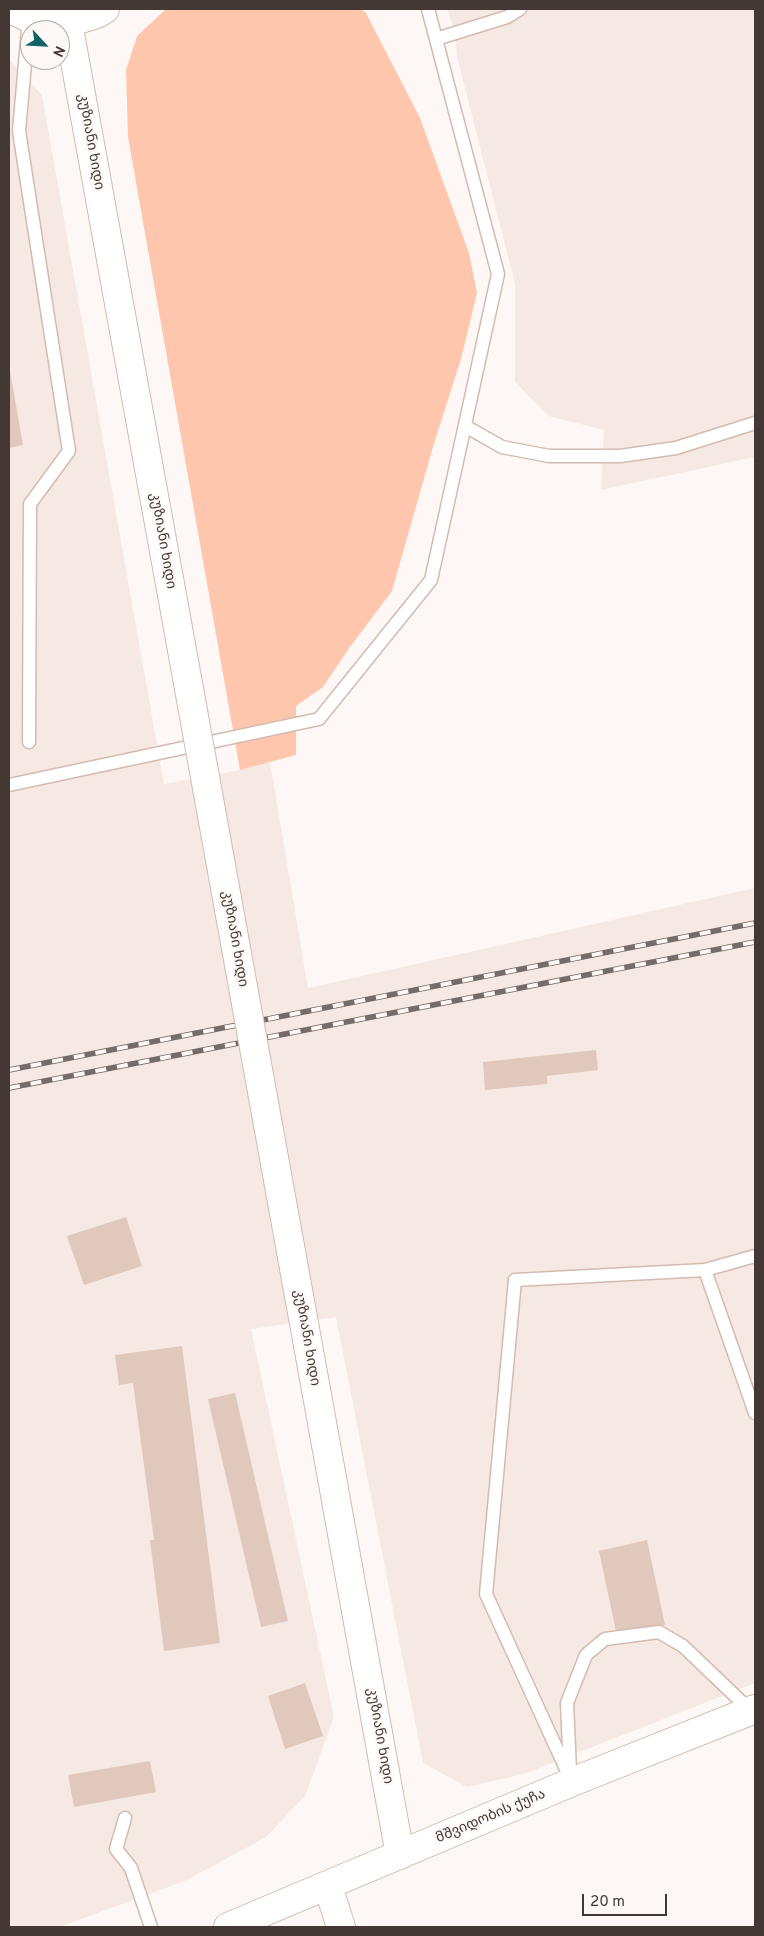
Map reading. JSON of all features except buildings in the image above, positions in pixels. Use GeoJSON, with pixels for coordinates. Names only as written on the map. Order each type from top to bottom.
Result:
{"type":"FeatureCollection","features":[{"type":"Feature","properties":{"kind":"main road"},"geometry":{"type":"LineString","coordinates":[[70,22],[97,14],[105,9]]}},
{"type":"Feature","properties":{"kind":"main road"},"geometry":{"type":"LineString","coordinates":[[20,13],[42,20]]}},
{"type":"Feature","properties":{"kind":"main road","name":"კუზიანი ხიდი"},"geometry":{"type":"LineString","coordinates":[[70,34],[400,1855]]}},
{"type":"Feature","properties":{"kind":"main road","name":"მშვიდობის ქუჩა"},"geometry":{"type":"LineString","coordinates":[[228,1927],[572,1782],[753,1710]]}},
{"type":"Feature","properties":{"kind":"main road"},"geometry":{"type":"LineString","coordinates":[[328,1886],[341,1927]]}},
{"type":"Feature","properties":{"kind":"lane"},"geometry":{"type":"LineString","coordinates":[[9,785],[319,719],[431,580],[498,274],[428,9]]}},
{"type":"Feature","properties":{"kind":"lane"},"geometry":{"type":"LineString","coordinates":[[436,39],[507,16],[520,9]]}},
{"type":"Feature","properties":{"kind":"lane"},"geometry":{"type":"LineString","coordinates":[[20,13],[19,132],[69,451],[30,504],[29,742]]}},
{"type":"Feature","properties":{"kind":"lane"},"geometry":{"type":"LineString","coordinates":[[465,426],[502,447],[548,456],[611,456],[676,448],[755,424]]}},
{"type":"Feature","properties":{"kind":"lane"},"geometry":{"type":"LineString","coordinates":[[572,1782],[486,1594],[515,1280],[705,1270],[755,1256]]}},
{"type":"Feature","properties":{"kind":"lane"},"geometry":{"type":"LineString","coordinates":[[705,1270],[755,1413]]}},
{"type":"Feature","properties":{"kind":"lane"},"geometry":{"type":"LineString","coordinates":[[572,1782],[569,1762],[567,1703],[586,1655],[605,1638],[659,1632],[682,1646],[753,1710]]}},
{"type":"Feature","properties":{"kind":"lane"},"geometry":{"type":"LineString","coordinates":[[125,1818],[116,1849],[130,1868],[151,1927]]}},
{"type":"Feature","properties":{"kind":"shaded area"},"geometry":{"type":"Polygon","coordinates":[[[166,9],[361,9],[366,13],[420,118],[469,253],[477,293],[461,359],[433,447],[392,591],[323,687],[296,706],[296,755],[240,770],[128,137],[126,70],[137,36],[166,9]]]}},
{"type":"Feature","properties":{"kind":"shaded area"},"geometry":{"type":"Polygon","coordinates":[[[447,9],[755,9],[755,457],[601,490],[604,430],[548,416],[515,382],[515,284],[457,57],[455,33],[447,9]]]}},
{"type":"Feature","properties":{"kind":"shaded area"},"geometry":{"type":"Polygon","coordinates":[[[9,59],[42,95],[164,784],[240,770],[270,762],[308,988],[755,888],[755,1683],[524,1774],[467,1787],[423,1763],[336,1317],[251,1329],[334,1717],[305,1796],[266,1837],[187,1880],[60,1927],[9,1927],[9,59]]]}},
{"type":"Feature","properties":{"kind":"railway"},"geometry":{"type":"LineString","coordinates":[[9,1070],[755,923]]}},
{"type":"Feature","properties":{"kind":"railway"},"geometry":{"type":"LineString","coordinates":[[9,1088],[755,942]]}}]}
